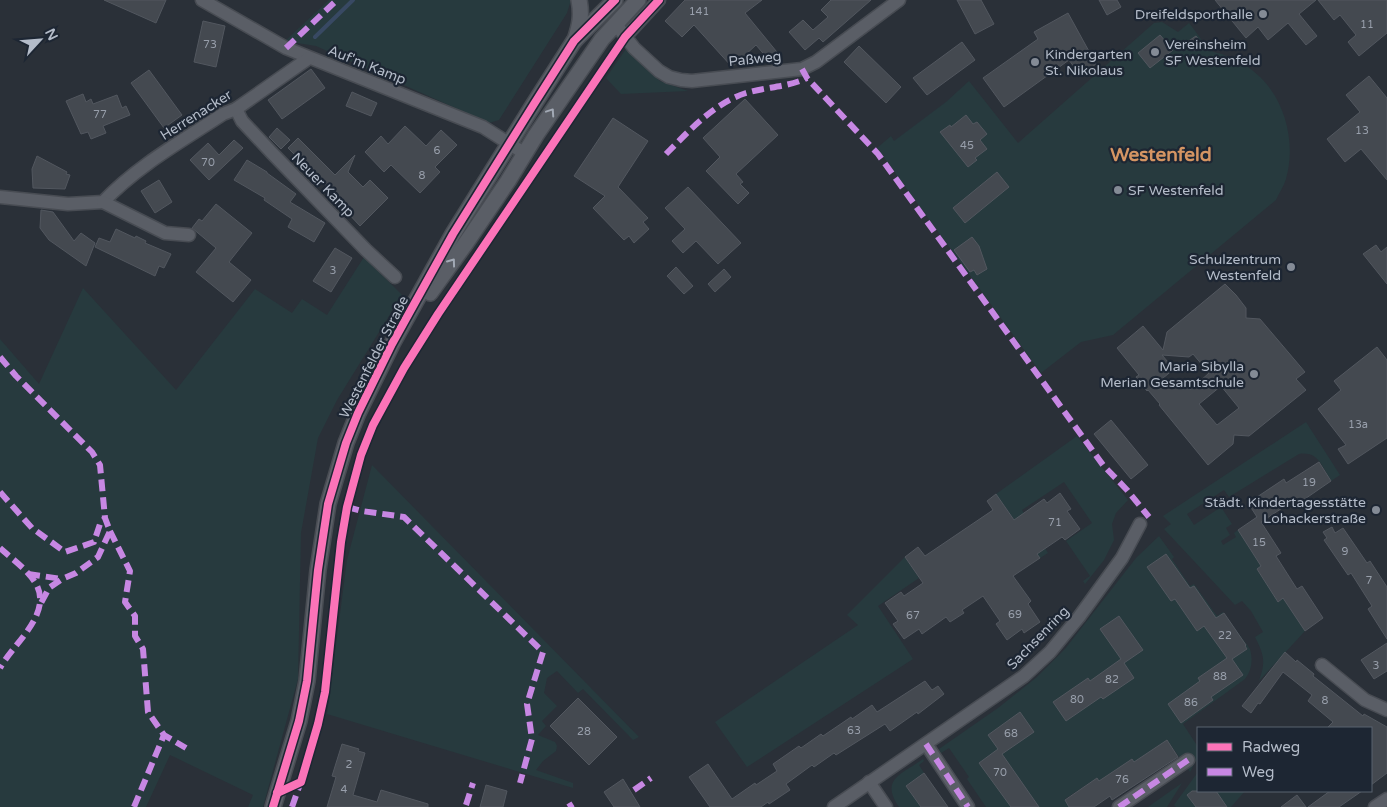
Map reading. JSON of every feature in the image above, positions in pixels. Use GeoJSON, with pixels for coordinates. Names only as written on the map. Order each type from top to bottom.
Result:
{"type":"FeatureCollection","features":[{"type":"Feature","properties":{"kind":"street","name":"Auf'm Kamp"},"geometry":{"type":"LineString","coordinates":[[202,0],[286,48],[483,127],[524,153]]}},
{"type":"Feature","properties":{"kind":"street"},"geometry":{"type":"LineString","coordinates":[[574,41],[579,27],[581,12],[579,0]]}},
{"type":"Feature","properties":{"kind":"street","name":"Westenfelder Straße"},"geometry":{"type":"LineString","coordinates":[[392,344],[466,243],[570,84],[602,39],[638,0]]}},
{"type":"Feature","properties":{"kind":"street"},"geometry":{"type":"LineString","coordinates":[[625,37],[660,0]]}},
{"type":"Feature","properties":{"kind":"street","name":"Paßweg"},"geometry":{"type":"LineString","coordinates":[[615,24],[634,48],[659,71],[669,77],[681,80],[701,80],[802,69],[816,62],[899,0]]}},
{"type":"Feature","properties":{"kind":"street","name":"Westenfelder Straße"},"geometry":{"type":"LineString","coordinates":[[273,807],[299,721],[307,681],[318,570],[328,504],[346,444],[358,413],[392,344],[453,234],[574,41],[609,2]]}},
{"type":"Feature","properties":{"kind":"street","name":"Westenfelder Straße"},"geometry":{"type":"LineString","coordinates":[[609,2],[615,24]]}},
{"type":"Feature","properties":{"kind":"street","name":"Herrenacker"},"geometry":{"type":"LineString","coordinates":[[103,202],[119,185],[142,167],[223,114],[236,109],[309,58]]}},
{"type":"Feature","properties":{"kind":"street","name":"Neuer Kamp"},"geometry":{"type":"LineString","coordinates":[[236,109],[242,122],[366,250],[395,277]]}},
{"type":"Feature","properties":{"kind":"street"},"geometry":{"type":"LineString","coordinates":[[0,197],[68,204],[103,202],[165,233],[189,236]]}},
{"type":"Feature","properties":{"kind":"street","name":"Sachsenring"},"geometry":{"type":"LineString","coordinates":[[834,807],[1014,684],[1050,652],[1079,617],[1122,558],[1140,524]]}},
{"type":"Feature","properties":{"kind":"street"},"geometry":{"type":"LineString","coordinates":[[1322,666],[1365,700],[1387,710]]}},
{"type":"Feature","properties":{"kind":"street"},"geometry":{"type":"LineString","coordinates":[[926,744],[968,807]]}},
{"type":"Feature","properties":{"kind":"street"},"geometry":{"type":"LineString","coordinates":[[1119,807],[1188,760]]}},
{"type":"Feature","properties":{"kind":"street"},"geometry":{"type":"LineString","coordinates":[[869,782],[886,807]]}},
{"type":"Feature","properties":{"kind":"street"},"geometry":{"type":"LineString","coordinates":[[1375,807],[1387,799]]}},
{"type":"Feature","properties":{"kind":"green space"},"geometry":{"type":"Polygon","coordinates":[[[329,0],[571,0],[567,13],[499,120],[489,123],[316,46],[285,41],[329,0]]]}},
{"type":"Feature","properties":{"kind":"green space","name":"SF Westenfeld"},"geometry":{"type":"Polygon","coordinates":[[[1162,22],[1178,32],[1189,23],[1210,50],[1234,59],[1248,67],[1269,87],[1282,111],[1289,138],[1289,166],[1285,182],[1276,200],[1113,335],[1081,342],[1041,373],[877,148],[891,136],[894,141],[946,102],[969,81],[1018,143],[1154,23],[1162,22]]]}},
{"type":"Feature","properties":{"kind":"green space"},"geometry":{"type":"Polygon","coordinates":[[[626,49],[660,81],[688,91],[621,94],[606,78],[626,49]]]}},
{"type":"Feature","properties":{"kind":"green space"},"geometry":{"type":"Polygon","coordinates":[[[364,257],[402,295],[337,400],[318,438],[301,533],[298,679],[263,807],[248,807],[253,795],[170,755],[146,807],[0,807],[0,339],[39,384],[83,288],[176,390],[255,289],[292,313],[302,299],[327,315],[364,257]]]}},
{"type":"Feature","properties":{"kind":"green space"},"geometry":{"type":"Polygon","coordinates":[[[1306,422],[1340,475],[1331,481],[1315,457],[1299,454],[1229,497],[1224,490],[1187,514],[1194,525],[1221,507],[1232,524],[1226,528],[1230,535],[1221,541],[1223,545],[1236,537],[1234,533],[1238,530],[1261,566],[1257,569],[1278,601],[1283,598],[1305,631],[1259,681],[1263,668],[1263,658],[1255,637],[1263,632],[1251,611],[1242,601],[1235,605],[1164,529],[1171,524],[1163,516],[1306,422]]]}},
{"type":"Feature","properties":{"kind":"green space"},"geometry":{"type":"Polygon","coordinates":[[[1077,436],[1128,500],[1116,513],[1112,524],[1114,540],[1104,560],[1085,584],[1083,581],[1090,576],[1066,541],[1092,523],[1064,482],[1022,510],[1048,553],[1040,558],[996,494],[1077,436]]]}},
{"type":"Feature","properties":{"kind":"green space"},"geometry":{"type":"Polygon","coordinates":[[[372,465],[639,737],[633,740],[583,689],[578,693],[557,671],[547,678],[544,693],[557,706],[542,721],[546,726],[538,735],[555,742],[557,746],[556,751],[543,761],[536,770],[573,783],[573,788],[327,714],[347,560],[372,465]]]}},
{"type":"Feature","properties":{"kind":"green space"},"geometry":{"type":"Polygon","coordinates":[[[1159,536],[1174,557],[1172,559],[1190,586],[1194,584],[1217,616],[1223,612],[1250,649],[1251,665],[1245,679],[1183,724],[1197,745],[1197,759],[1190,772],[1167,740],[1134,762],[1132,759],[1099,781],[1097,778],[1065,799],[1069,807],[986,807],[967,779],[969,777],[949,748],[941,753],[939,749],[998,708],[1037,677],[1065,649],[1136,558],[1159,536]]]}},
{"type":"Feature","properties":{"kind":"green space"},"geometry":{"type":"Polygon","coordinates":[[[905,557],[919,578],[878,606],[913,659],[747,767],[715,722],[858,625],[847,615],[905,557]]]}},
{"type":"Feature","properties":{"kind":"green space"},"geometry":{"type":"Polygon","coordinates":[[[923,759],[924,761],[919,765],[924,773],[906,786],[921,807],[899,807],[894,798],[892,784],[901,774],[923,759]]]}},
{"type":"Feature","properties":{"kind":"green space"},"geometry":{"type":"Polygon","coordinates":[[[1197,773],[1197,792],[1244,792],[1231,807],[1176,807],[1174,805],[1197,773]]]}},
{"type":"Feature","properties":{"kind":"green space"},"geometry":{"type":"Polygon","coordinates":[[[1182,783],[1167,807],[1148,807],[1182,783]]]}},
{"type":"Feature","properties":{"kind":"building"},"geometry":{"type":"Polygon","coordinates":[[[104,0],[166,0],[156,23],[104,0]]]}},
{"type":"Feature","properties":{"kind":"building"},"geometry":{"type":"Polygon","coordinates":[[[685,0],[762,0],[745,13],[781,57],[768,59],[756,45],[732,67],[694,25],[682,37],[665,21],[685,0]]]}},
{"type":"Feature","properties":{"kind":"building"},"geometry":{"type":"Polygon","coordinates":[[[831,0],[871,0],[823,42],[819,38],[805,50],[789,32],[803,20],[813,30],[828,17],[821,10],[831,0]]]}},
{"type":"Feature","properties":{"kind":"building"},"geometry":{"type":"Polygon","coordinates":[[[957,0],[981,0],[994,24],[975,34],[957,0]]]}},
{"type":"Feature","properties":{"kind":"building"},"geometry":{"type":"Polygon","coordinates":[[[1099,0],[1117,0],[1121,7],[1107,15],[1099,0]]]}},
{"type":"Feature","properties":{"kind":"building","name":"Dreifeldsporthalle"},"geometry":{"type":"Polygon","coordinates":[[[1215,0],[1316,0],[1299,14],[1317,36],[1306,45],[1288,23],[1268,40],[1258,27],[1246,38],[1215,0]]]}},
{"type":"Feature","properties":{"kind":"building"},"geometry":{"type":"Polygon","coordinates":[[[1318,0],[1387,0],[1387,33],[1359,56],[1348,42],[1356,35],[1340,15],[1334,20],[1318,0]]]}},
{"type":"Feature","properties":{"kind":"building","name":"Kindergarten St. Nikolaus"},"geometry":{"type":"Polygon","coordinates":[[[1068,13],[1096,64],[1080,75],[1069,60],[1004,107],[983,78],[1038,39],[1034,32],[1068,13]]]}},
{"type":"Feature","properties":{"kind":"building"},"geometry":{"type":"Polygon","coordinates":[[[203,21],[225,26],[216,67],[194,62],[203,21]]]}},
{"type":"Feature","properties":{"kind":"building","name":"Vereinsheim SF Westenfeld"},"geometry":{"type":"Polygon","coordinates":[[[1160,35],[1173,50],[1150,68],[1138,53],[1160,35]]]}},
{"type":"Feature","properties":{"kind":"building"},"geometry":{"type":"Polygon","coordinates":[[[1196,36],[1202,44],[1194,51],[1187,42],[1196,36]]]}},
{"type":"Feature","properties":{"kind":"building"},"geometry":{"type":"Polygon","coordinates":[[[962,42],[975,60],[927,95],[913,78],[962,42]]]}},
{"type":"Feature","properties":{"kind":"building"},"geometry":{"type":"Polygon","coordinates":[[[859,46],[901,87],[886,103],[844,62],[859,46]]]}},
{"type":"Feature","properties":{"kind":"building"},"geometry":{"type":"Polygon","coordinates":[[[311,69],[325,88],[282,119],[268,100],[311,69]]]}},
{"type":"Feature","properties":{"kind":"building"},"geometry":{"type":"Polygon","coordinates":[[[149,70],[182,115],[164,128],[131,83],[149,70]]]}},
{"type":"Feature","properties":{"kind":"building"},"geometry":{"type":"Polygon","coordinates":[[[1369,76],[1387,98],[1387,180],[1361,149],[1345,162],[1327,139],[1360,112],[1346,95],[1369,76]]]}},
{"type":"Feature","properties":{"kind":"building"},"geometry":{"type":"Polygon","coordinates":[[[352,92],[377,103],[371,116],[346,106],[352,92]]]}},
{"type":"Feature","properties":{"kind":"building"},"geometry":{"type":"Polygon","coordinates":[[[83,94],[86,102],[91,99],[93,104],[117,95],[122,108],[126,106],[130,115],[103,126],[106,133],[91,139],[88,132],[81,134],[66,101],[83,94]]]}},
{"type":"Feature","properties":{"kind":"building"},"geometry":{"type":"Polygon","coordinates":[[[745,99],[778,135],[736,174],[743,182],[740,184],[749,193],[738,204],[706,171],[720,157],[703,138],[745,99]]]}},
{"type":"Feature","properties":{"kind":"building"},"geometry":{"type":"Polygon","coordinates":[[[966,115],[973,124],[977,122],[987,134],[980,140],[987,149],[975,158],[977,160],[968,167],[940,132],[950,125],[951,127],[966,115]]]}},
{"type":"Feature","properties":{"kind":"building"},"geometry":{"type":"Polygon","coordinates":[[[613,118],[648,141],[618,187],[648,218],[643,222],[649,229],[634,243],[629,236],[624,240],[593,208],[605,196],[574,176],[613,118]]]}},
{"type":"Feature","properties":{"kind":"building"},"geometry":{"type":"Polygon","coordinates":[[[405,126],[426,146],[441,130],[457,145],[435,167],[440,172],[420,193],[391,165],[384,172],[365,152],[381,136],[388,144],[405,126]]]}},
{"type":"Feature","properties":{"kind":"building"},"geometry":{"type":"Polygon","coordinates":[[[277,128],[290,140],[281,149],[269,137],[277,128]]]}},
{"type":"Feature","properties":{"kind":"building"},"geometry":{"type":"Polygon","coordinates":[[[298,138],[335,175],[355,155],[348,172],[363,187],[370,180],[388,198],[360,226],[345,210],[348,208],[288,148],[298,138]]]}},
{"type":"Feature","properties":{"kind":"building"},"geometry":{"type":"Polygon","coordinates":[[[234,140],[243,148],[209,180],[190,160],[208,143],[219,155],[234,140]]]}},
{"type":"Feature","properties":{"kind":"building"},"geometry":{"type":"Polygon","coordinates":[[[37,156],[70,175],[65,189],[33,188],[32,169],[37,156]]]}},
{"type":"Feature","properties":{"kind":"building"},"geometry":{"type":"Polygon","coordinates":[[[247,160],[267,172],[296,194],[290,202],[325,223],[314,242],[288,227],[292,219],[264,200],[265,198],[234,180],[247,160]]]}},
{"type":"Feature","properties":{"kind":"building"},"geometry":{"type":"Polygon","coordinates":[[[997,172],[1009,187],[965,223],[953,208],[997,172]]]}},
{"type":"Feature","properties":{"kind":"building"},"geometry":{"type":"Polygon","coordinates":[[[159,180],[172,202],[155,213],[141,191],[159,180]]]}},
{"type":"Feature","properties":{"kind":"building"},"geometry":{"type":"Polygon","coordinates":[[[688,187],[741,243],[718,264],[696,241],[683,253],[672,241],[685,229],[665,208],[688,187]]]}},
{"type":"Feature","properties":{"kind":"building"},"geometry":{"type":"Polygon","coordinates":[[[216,204],[252,233],[229,262],[251,280],[233,302],[196,272],[216,248],[192,228],[199,219],[202,221],[216,204]]]}},
{"type":"Feature","properties":{"kind":"building"},"geometry":{"type":"Polygon","coordinates":[[[41,210],[53,212],[74,241],[81,233],[95,243],[86,266],[49,240],[40,228],[41,210]]]}},
{"type":"Feature","properties":{"kind":"building"},"geometry":{"type":"Polygon","coordinates":[[[116,229],[135,238],[136,236],[146,241],[145,243],[171,254],[164,268],[159,266],[155,276],[95,247],[99,238],[110,242],[116,229]]]}},
{"type":"Feature","properties":{"kind":"building"},"geometry":{"type":"Polygon","coordinates":[[[972,237],[979,246],[987,269],[977,275],[974,270],[970,272],[954,250],[972,237]]]}},
{"type":"Feature","properties":{"kind":"building"},"geometry":{"type":"Polygon","coordinates":[[[1376,245],[1381,252],[1387,247],[1387,284],[1363,254],[1376,245]]]}},
{"type":"Feature","properties":{"kind":"building"},"geometry":{"type":"Polygon","coordinates":[[[335,248],[352,258],[331,292],[313,281],[335,248]]]}},
{"type":"Feature","properties":{"kind":"building"},"geometry":{"type":"Polygon","coordinates":[[[676,267],[693,286],[684,294],[667,276],[676,267]]]}},
{"type":"Feature","properties":{"kind":"building"},"geometry":{"type":"Polygon","coordinates":[[[724,269],[731,277],[715,292],[708,284],[724,269]]]}},
{"type":"Feature","properties":{"kind":"building","name":"Maria Sibylla Merian Gesamtschule"},"geometry":{"type":"Polygon","coordinates":[[[1225,284],[1246,308],[1246,318],[1260,319],[1305,372],[1296,379],[1306,390],[1249,436],[1234,435],[1233,444],[1208,465],[1136,377],[1139,375],[1117,348],[1143,326],[1163,350],[1167,332],[1225,284]],[[1193,354],[1189,357],[1162,355],[1174,369],[1157,383],[1186,385],[1190,390],[1209,373],[1193,354]],[[1221,386],[1199,404],[1217,425],[1239,408],[1221,386]]]}},
{"type":"Feature","properties":{"kind":"building"},"geometry":{"type":"Polygon","coordinates":[[[1377,347],[1387,360],[1387,438],[1348,464],[1338,449],[1346,445],[1318,409],[1341,390],[1334,381],[1377,347]]]}},
{"type":"Feature","properties":{"kind":"building"},"geometry":{"type":"Polygon","coordinates":[[[1111,420],[1148,465],[1131,479],[1094,434],[1111,420]]]}},
{"type":"Feature","properties":{"kind":"building"},"geometry":{"type":"Polygon","coordinates":[[[1319,462],[1331,481],[1299,503],[1296,499],[1261,522],[1281,553],[1276,556],[1297,589],[1302,586],[1323,618],[1305,631],[1283,598],[1278,602],[1257,569],[1261,566],[1238,530],[1257,517],[1248,503],[1284,479],[1286,483],[1319,462]]]}},
{"type":"Feature","properties":{"kind":"building"},"geometry":{"type":"Polygon","coordinates":[[[1060,493],[1071,509],[1067,511],[1080,529],[1065,540],[1062,537],[1037,554],[1040,558],[1013,576],[1031,601],[1028,604],[1040,622],[1024,633],[1022,629],[1007,640],[996,624],[1000,621],[983,596],[962,610],[964,613],[950,622],[946,617],[922,634],[919,629],[904,639],[893,624],[898,621],[885,603],[901,592],[904,596],[923,583],[905,557],[918,547],[925,556],[993,510],[987,501],[996,494],[1014,520],[1044,499],[1047,503],[1060,493]]]}},
{"type":"Feature","properties":{"kind":"building"},"geometry":{"type":"Polygon","coordinates":[[[1332,527],[1335,533],[1343,528],[1367,563],[1370,561],[1387,587],[1387,639],[1368,609],[1372,606],[1351,573],[1348,575],[1324,540],[1327,538],[1323,532],[1332,527]]]}},
{"type":"Feature","properties":{"kind":"building"},"geometry":{"type":"Polygon","coordinates":[[[1166,554],[1190,588],[1194,586],[1216,618],[1224,613],[1247,649],[1232,659],[1243,675],[1211,697],[1213,700],[1181,723],[1168,704],[1200,681],[1198,678],[1227,658],[1204,626],[1197,631],[1175,599],[1171,601],[1147,567],[1166,554]]]}},
{"type":"Feature","properties":{"kind":"building"},"geometry":{"type":"Polygon","coordinates":[[[1119,616],[1143,650],[1124,663],[1134,678],[1103,699],[1101,697],[1066,721],[1053,702],[1088,678],[1090,681],[1121,659],[1100,629],[1119,616]]]}},
{"type":"Feature","properties":{"kind":"building"},"geometry":{"type":"Polygon","coordinates":[[[1387,643],[1387,671],[1374,679],[1361,660],[1387,643]]]}},
{"type":"Feature","properties":{"kind":"building"},"geometry":{"type":"Polygon","coordinates":[[[1285,652],[1363,716],[1364,714],[1387,727],[1387,773],[1372,784],[1372,727],[1328,727],[1333,722],[1308,701],[1312,695],[1283,672],[1260,704],[1258,703],[1251,713],[1242,706],[1285,652]]]}},
{"type":"Feature","properties":{"kind":"building"},"geometry":{"type":"Polygon","coordinates":[[[925,681],[932,690],[938,686],[944,694],[918,714],[917,712],[890,731],[885,724],[836,755],[834,753],[814,767],[812,765],[786,784],[790,790],[769,804],[768,802],[761,807],[710,807],[689,777],[708,764],[732,799],[777,771],[773,764],[799,746],[801,748],[821,734],[823,736],[872,705],[877,712],[925,681]]]}},
{"type":"Feature","properties":{"kind":"building"},"geometry":{"type":"Polygon","coordinates":[[[578,698],[617,737],[589,765],[550,726],[578,698]]]}},
{"type":"Feature","properties":{"kind":"building"},"geometry":{"type":"Polygon","coordinates":[[[1020,712],[1034,732],[1002,754],[1039,807],[1011,807],[979,763],[998,749],[988,735],[1020,712]]]}},
{"type":"Feature","properties":{"kind":"building"},"geometry":{"type":"Polygon","coordinates":[[[1167,740],[1178,757],[1112,800],[1110,796],[1094,807],[1069,807],[1065,800],[1097,778],[1099,781],[1132,759],[1134,762],[1167,740]]]}},
{"type":"Feature","properties":{"kind":"building"},"geometry":{"type":"Polygon","coordinates":[[[342,744],[359,749],[358,751],[365,753],[353,795],[377,802],[381,790],[428,804],[428,807],[327,807],[336,777],[332,776],[342,744]]]}},
{"type":"Feature","properties":{"kind":"building"},"geometry":{"type":"Polygon","coordinates":[[[924,773],[948,807],[921,807],[906,786],[924,773]]]}},
{"type":"Feature","properties":{"kind":"building"},"geometry":{"type":"Polygon","coordinates":[[[623,779],[640,807],[614,807],[604,792],[623,779]]]}},
{"type":"Feature","properties":{"kind":"building"},"geometry":{"type":"Polygon","coordinates":[[[486,785],[507,791],[503,807],[480,807],[486,785]]]}},
{"type":"Feature","properties":{"kind":"building"},"geometry":{"type":"Polygon","coordinates":[[[1192,791],[1217,792],[1227,807],[1196,807],[1187,795],[1192,791]]]}},
{"type":"Feature","properties":{"kind":"building"},"geometry":{"type":"Polygon","coordinates":[[[1329,792],[1361,792],[1339,807],[1308,807],[1329,792]]]}},
{"type":"Feature","properties":{"kind":"building"},"geometry":{"type":"Polygon","coordinates":[[[1297,795],[1306,807],[1281,807],[1297,795]]]}},
{"type":"Feature","properties":{"kind":"waterway"},"geometry":{"type":"LineString","coordinates":[[315,37],[353,0]]}},
{"type":"Feature","properties":{"kind":"marked path"},"geometry":{"type":"LineString","coordinates":[[286,48],[337,0]]}},
{"type":"Feature","properties":{"kind":"marked path"},"geometry":{"type":"LineString","coordinates":[[802,69],[807,78],[878,154],[1103,465],[1149,517]]}},
{"type":"Feature","properties":{"kind":"marked path"},"geometry":{"type":"LineString","coordinates":[[666,154],[703,119],[734,98],[746,93],[807,78]]}},
{"type":"Feature","properties":{"kind":"marked path"},"geometry":{"type":"LineString","coordinates":[[0,357],[16,376],[92,452],[100,465],[105,518],[110,531],[98,557],[76,573],[62,579],[49,588],[40,605]]}},
{"type":"Feature","properties":{"kind":"marked path"},"geometry":{"type":"LineString","coordinates":[[0,492],[32,528],[65,552],[94,542],[100,524],[105,518]]}},
{"type":"Feature","properties":{"kind":"marked path"},"geometry":{"type":"LineString","coordinates":[[347,507],[404,517],[543,652],[527,704],[532,739],[520,783]]}},
{"type":"Feature","properties":{"kind":"marked path"},"geometry":{"type":"LineString","coordinates":[[110,531],[130,571],[125,602],[135,616],[135,636],[143,649],[148,712],[164,735],[186,748]]}},
{"type":"Feature","properties":{"kind":"marked path"},"geometry":{"type":"LineString","coordinates":[[0,548],[29,574],[36,584],[40,595],[36,617],[0,668]]}},
{"type":"Feature","properties":{"kind":"marked path"},"geometry":{"type":"LineString","coordinates":[[28,574],[62,579]]}},
{"type":"Feature","properties":{"kind":"marked path"},"geometry":{"type":"LineString","coordinates":[[134,807],[164,735]]}},
{"type":"Feature","properties":{"kind":"marked path"},"geometry":{"type":"LineString","coordinates":[[926,744],[968,807]]}},
{"type":"Feature","properties":{"kind":"marked path"},"geometry":{"type":"LineString","coordinates":[[1119,807],[1188,760]]}},
{"type":"Feature","properties":{"kind":"marked path"},"geometry":{"type":"LineString","coordinates":[[634,790],[651,778]]}},
{"type":"Feature","properties":{"kind":"marked path"},"geometry":{"type":"LineString","coordinates":[[292,807],[301,781]]}},
{"type":"Feature","properties":{"kind":"marked path"},"geometry":{"type":"LineString","coordinates":[[466,805],[473,783]]}},
{"type":"Feature","properties":{"kind":"marked path"},"geometry":{"type":"LineString","coordinates":[[568,807],[573,804]]}},
{"type":"Feature","properties":{"kind":"cycle path"},"geometry":{"type":"LineString","coordinates":[[273,807],[299,721],[307,681],[318,570],[328,504],[346,443],[358,413],[392,344],[453,234],[574,41],[615,0]]}},
{"type":"Feature","properties":{"kind":"cycle path"},"geometry":{"type":"LineString","coordinates":[[277,793],[301,782],[318,724],[325,692],[341,542],[347,507],[361,455],[373,425],[404,368],[438,314],[625,37],[659,0]]}},
{"type":"Feature","properties":{"kind":"place","name":"Dreifeldsporthalle"},"geometry":{"type":"Point","coordinates":[1263,14]}},
{"type":"Feature","properties":{"kind":"place","name":"Vereinsheim SF Westenfeld"},"geometry":{"type":"Point","coordinates":[1155,52]}},
{"type":"Feature","properties":{"kind":"place","name":"Kindergarten St. Nikolaus"},"geometry":{"type":"Point","coordinates":[1035,62]}},
{"type":"Feature","properties":{"kind":"place","name":"SF Westenfeld"},"geometry":{"type":"Point","coordinates":[1118,190]}},
{"type":"Feature","properties":{"kind":"place","name":"Schulzentrum Westenfeld"},"geometry":{"type":"Point","coordinates":[1291,267]}},
{"type":"Feature","properties":{"kind":"place","name":"Maria Sibylla Merian Gesamtschule"},"geometry":{"type":"Point","coordinates":[1254,374]}},
{"type":"Feature","properties":{"kind":"place","name":"Städt. Kindertagesstätte Lohackerstraße"},"geometry":{"type":"Point","coordinates":[1376,510]}},
{"type":"Feature","properties":{"kind":"district","name":"Westenfeld"},"geometry":{"type":"Point","coordinates":[1161,155]}}]}
